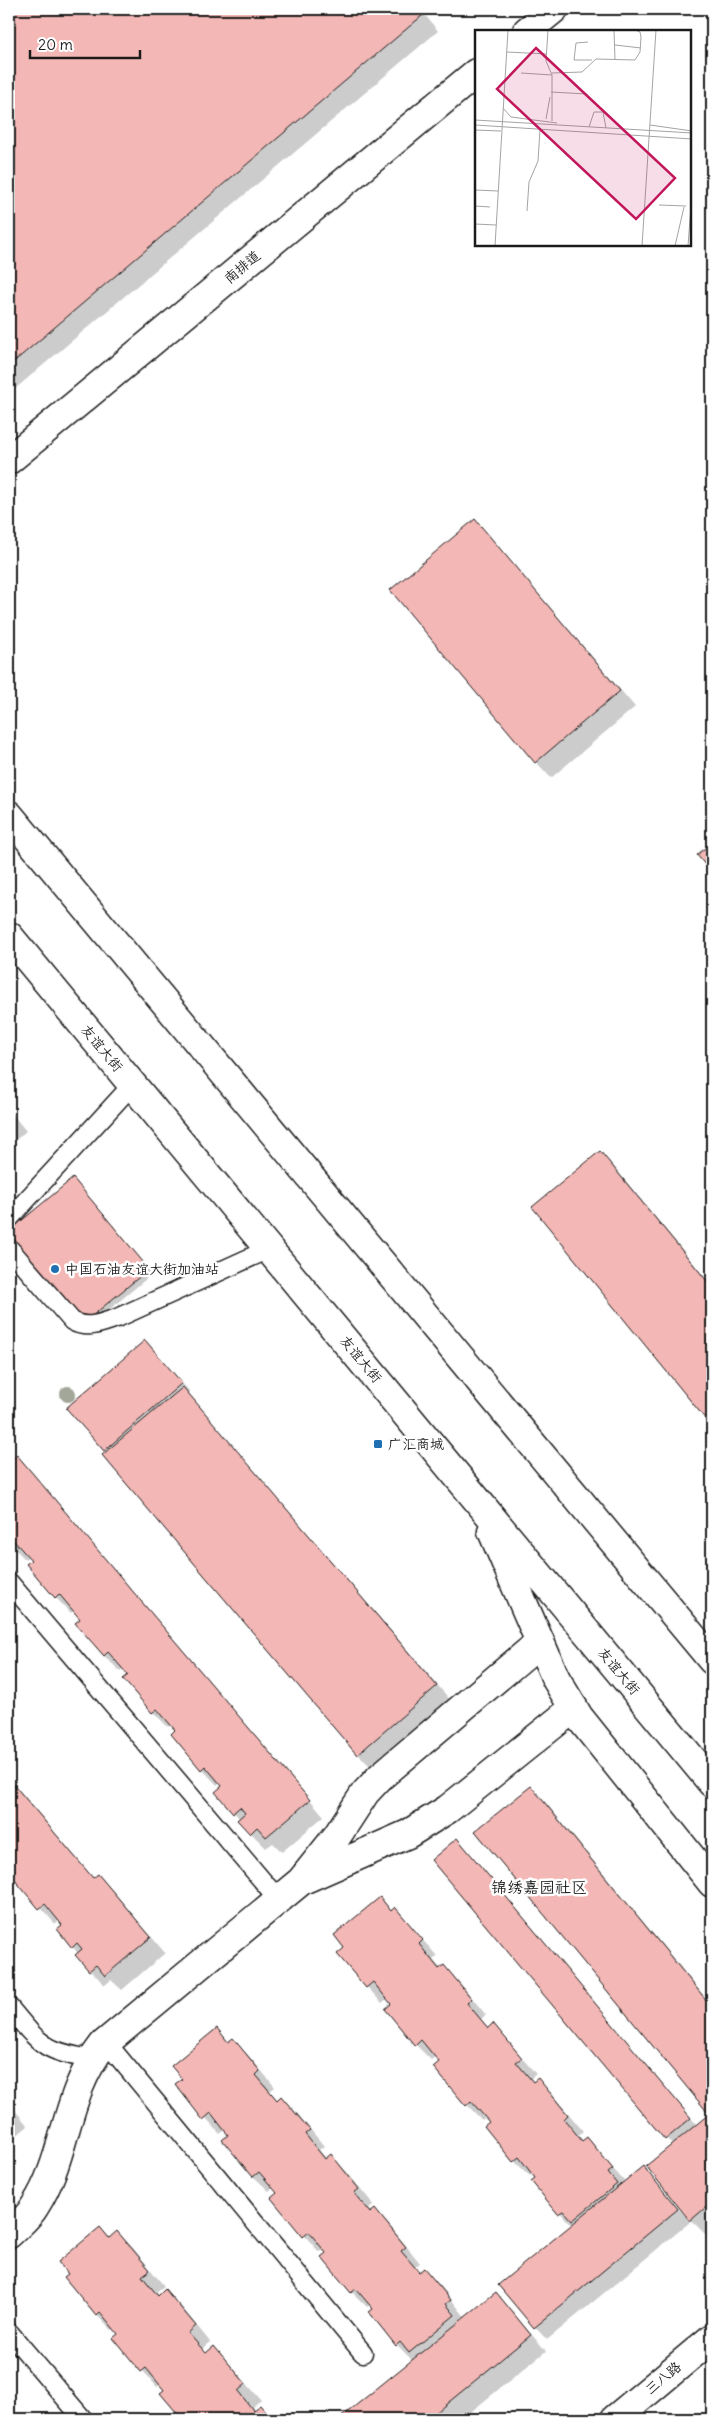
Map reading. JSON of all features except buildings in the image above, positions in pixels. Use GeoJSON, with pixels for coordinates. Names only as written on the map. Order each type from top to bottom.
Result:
{"type":"FeatureCollection","features":[{"type":"Feature","properties":{"kind":"main road"},"geometry":{"type":"LineString","coordinates":[[528,30],[554,9]]}},
{"type":"Feature","properties":{"kind":"main road","name":"南排道"},"geometry":{"type":"LineString","coordinates":[[9,460],[475,74]]}},
{"type":"Feature","properties":{"kind":"main road"},"geometry":{"type":"LineString","coordinates":[[9,815],[712,1660]]}},
{"type":"Feature","properties":{"kind":"main road","name":"友谊大街"},"geometry":{"type":"LineString","coordinates":[[9,936],[712,1783]]}},
{"type":"Feature","properties":{"kind":"main road"},"geometry":{"type":"LineString","coordinates":[[479,1502],[556,1679],[574,1708],[628,1781],[712,1882]]}},
{"type":"Feature","properties":{"kind":"main road"},"geometry":{"type":"LineString","coordinates":[[9,2234],[35,2207],[46,2184],[78,2086],[99,2051],[301,1881],[337,1836],[365,1793],[380,1777],[540,1642]]}},
{"type":"Feature","properties":{"kind":"main road"},"geometry":{"type":"LineString","coordinates":[[301,1881],[429,1823],[448,1810],[574,1708]]}},
{"type":"Feature","properties":{"kind":"main road","name":"三八路"},"geometry":{"type":"LineString","coordinates":[[615,2419],[712,2338]]}},
{"type":"Feature","properties":{"kind":"lane"},"geometry":{"type":"LineString","coordinates":[[9,1219],[132,1084]]}},
{"type":"Feature","properties":{"kind":"lane"},"geometry":{"type":"LineString","coordinates":[[9,1248],[72,1321],[81,1326],[94,1326],[117,1318],[269,1249]]}},
{"type":"Feature","properties":{"kind":"lane"},"geometry":{"type":"LineString","coordinates":[[9,1582],[278,1899]]}},
{"type":"Feature","properties":{"kind":"lane"},"geometry":{"type":"LineString","coordinates":[[9,2007],[36,2040],[46,2046],[63,2054],[99,2051],[363,2353]]}},
{"type":"Feature","properties":{"kind":"lane"},"geometry":{"type":"LineString","coordinates":[[9,2332],[83,2419]]}},
{"type":"Feature","properties":{"kind":"place","name":"中国石油友谊大街加油站"},"geometry":{"type":"Point","coordinates":[55,1269]}},
{"type":"Feature","properties":{"kind":"place","name":"广汇商城"},"geometry":{"type":"Point","coordinates":[378,1444]}},
{"type":"Feature","properties":{"kind":"district","name":"锦绣嘉园社区"},"geometry":{"type":"Point","coordinates":[539,1887]}}]}
